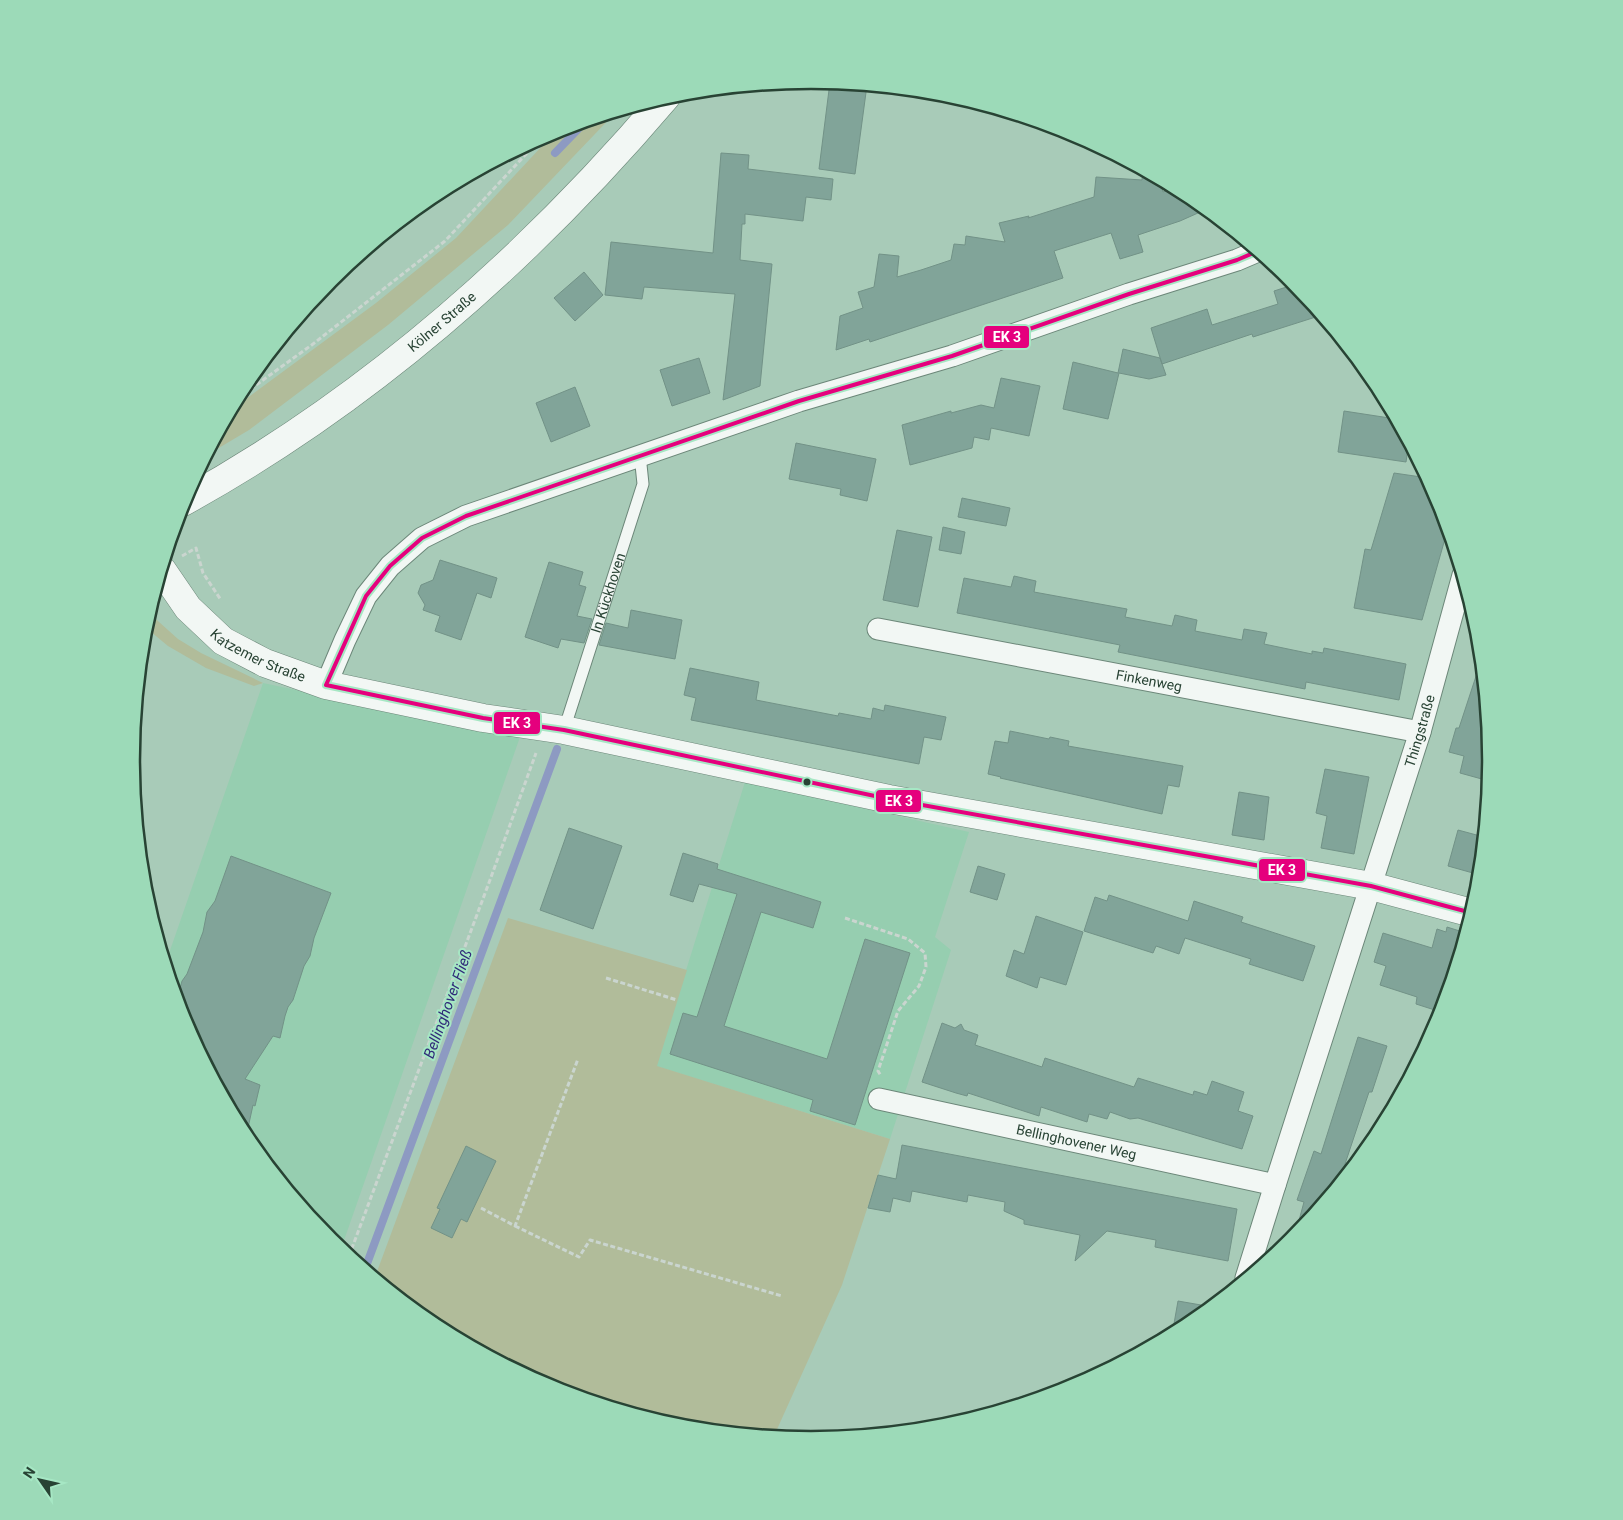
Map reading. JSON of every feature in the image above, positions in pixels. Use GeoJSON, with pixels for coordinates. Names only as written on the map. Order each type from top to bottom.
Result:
{"type":"FeatureCollection","features":[{"type":"Feature","properties":{"kind":"street","name":"Kölner Straße"},"geometry":{"type":"LineString","coordinates":[[194,496],[304,427],[390,364],[472,296],[550,223],[624,146],[657,108]]}},
{"type":"Feature","properties":{"kind":"street"},"geometry":{"type":"LineString","coordinates":[[326,685],[344,640],[366,596],[390,566],[422,538],[466,516],[640,455],[799,402],[952,356],[1252,253]]}},
{"type":"Feature","properties":{"kind":"street","name":"Katzemer Straße"},"geometry":{"type":"LineString","coordinates":[[171,564],[188,608],[223,641],[265,663],[326,685],[483,718],[554,729],[889,799],[1371,886],[1465,911]]}},
{"type":"Feature","properties":{"kind":"street","name":"Thingstraße"},"geometry":{"type":"LineString","coordinates":[[1371,886],[1420,732],[1460,586]]}},
{"type":"Feature","properties":{"kind":"street","name":"Finkenweg"},"geometry":{"type":"LineString","coordinates":[[878,630],[1420,732]]}},
{"type":"Feature","properties":{"kind":"street"},"geometry":{"type":"LineString","coordinates":[[1249,1269],[1371,886]]}},
{"type":"Feature","properties":{"kind":"street","name":"Bellinghovener Weg"},"geometry":{"type":"LineString","coordinates":[[879,1099],[1275,1185]]}},
{"type":"Feature","properties":{"kind":"lane","name":"In Kückhoven"},"geometry":{"type":"LineString","coordinates":[[554,729],[643,484],[640,455]]}},
{"type":"Feature","properties":{"kind":"path"},"geometry":{"type":"LineString","coordinates":[[253,388],[314,344],[445,240],[528,152]]}},
{"type":"Feature","properties":{"kind":"path"},"geometry":{"type":"LineString","coordinates":[[171,564],[196,548],[203,573],[222,602]]}},
{"type":"Feature","properties":{"kind":"path"},"geometry":{"type":"LineString","coordinates":[[352,1249],[483,899],[554,729]]}},
{"type":"Feature","properties":{"kind":"path"},"geometry":{"type":"LineString","coordinates":[[845,918],[908,939],[925,953],[926,967],[924,974],[918,986],[898,1011],[878,1072],[884,1081],[879,1099]]}},
{"type":"Feature","properties":{"kind":"path"},"geometry":{"type":"LineString","coordinates":[[606,978],[677,1000]]}},
{"type":"Feature","properties":{"kind":"path"},"geometry":{"type":"LineString","coordinates":[[515,1226],[578,1059]]}},
{"type":"Feature","properties":{"kind":"path"},"geometry":{"type":"LineString","coordinates":[[481,1208],[579,1257],[590,1240],[782,1296]]}},
{"type":"Feature","properties":{"kind":"shaded area"},"geometry":{"type":"Polygon","coordinates":[[[608,121],[508,225],[388,325],[249,430],[216,449],[245,399],[376,303],[456,238],[542,146],[608,121]]]}},
{"type":"Feature","properties":{"kind":"shaded area"},"geometry":{"type":"Polygon","coordinates":[[[155,619],[178,639],[201,653],[263,683],[254,686],[206,668],[168,646],[152,633],[155,619]]]}},
{"type":"Feature","properties":{"kind":"shaded area"},"geometry":{"type":"Polygon","coordinates":[[[263,683],[520,737],[344,1241],[307,1203],[279,1169],[253,1133],[230,1096],[209,1057],[191,1017],[169,953],[263,683]]]}},
{"type":"Feature","properties":{"kind":"shaded area"},"geometry":{"type":"Polygon","coordinates":[[[745,782],[969,832],[935,937],[951,950],[890,1139],[656,1066],[745,782]]]}},
{"type":"Feature","properties":{"kind":"shaded area"},"geometry":{"type":"Polygon","coordinates":[[[508,918],[687,970],[657,1066],[890,1139],[842,1285],[777,1430],[724,1426],[681,1418],[596,1396],[555,1380],[515,1362],[476,1341],[403,1293],[377,1272],[508,918]]]}},
{"type":"Feature","properties":{"kind":"building"},"geometry":{"type":"Polygon","coordinates":[[[829,89],[866,91],[855,174],[819,169],[829,89]]]}},
{"type":"Feature","properties":{"kind":"building"},"geometry":{"type":"Polygon","coordinates":[[[721,153],[749,155],[748,169],[833,179],[831,200],[806,197],[803,221],[745,214],[745,224],[742,224],[740,260],[772,264],[760,386],[723,400],[735,294],[644,287],[642,299],[605,295],[611,242],[713,253],[721,153]]]}},
{"type":"Feature","properties":{"kind":"building"},"geometry":{"type":"Polygon","coordinates":[[[1142,176],[1162,188],[1163,192],[1166,191],[1199,213],[1138,235],[1143,252],[1120,259],[1111,233],[1054,251],[1063,278],[870,342],[869,339],[836,350],[840,316],[863,308],[858,292],[874,287],[879,254],[899,256],[897,277],[951,260],[954,244],[965,245],[966,236],[1005,242],[999,223],[1029,216],[1028,218],[1094,197],[1096,177],[1142,180],[1142,176]]]}},
{"type":"Feature","properties":{"kind":"building"},"geometry":{"type":"Polygon","coordinates":[[[584,272],[603,295],[575,321],[554,298],[584,272]]]}},
{"type":"Feature","properties":{"kind":"building"},"geometry":{"type":"Polygon","coordinates":[[[1288,287],[1316,317],[1253,337],[1252,334],[1162,364],[1151,328],[1207,309],[1212,325],[1278,304],[1274,291],[1288,287]]]}},
{"type":"Feature","properties":{"kind":"building"},"geometry":{"type":"Polygon","coordinates":[[[1123,349],[1160,358],[1166,375],[1149,379],[1119,373],[1108,419],[1063,409],[1073,362],[1118,373],[1123,349]]]}},
{"type":"Feature","properties":{"kind":"building"},"geometry":{"type":"Polygon","coordinates":[[[699,358],[710,393],[672,406],[660,370],[699,358]]]}},
{"type":"Feature","properties":{"kind":"building"},"geometry":{"type":"Polygon","coordinates":[[[1001,378],[1040,386],[1029,436],[991,428],[989,440],[974,437],[972,448],[910,465],[902,425],[951,411],[951,413],[981,405],[994,408],[1001,378]]]}},
{"type":"Feature","properties":{"kind":"building"},"geometry":{"type":"Polygon","coordinates":[[[575,387],[590,426],[551,442],[536,403],[575,387]]]}},
{"type":"Feature","properties":{"kind":"building"},"geometry":{"type":"Polygon","coordinates":[[[1344,411],[1389,418],[1408,451],[1406,462],[1338,452],[1344,411]]]}},
{"type":"Feature","properties":{"kind":"building"},"geometry":{"type":"Polygon","coordinates":[[[796,443],[876,459],[867,501],[840,495],[841,489],[789,479],[796,443]]]}},
{"type":"Feature","properties":{"kind":"building"},"geometry":{"type":"Polygon","coordinates":[[[1394,473],[1420,477],[1445,539],[1422,620],[1354,608],[1365,549],[1371,550],[1394,473]]]}},
{"type":"Feature","properties":{"kind":"building"},"geometry":{"type":"Polygon","coordinates":[[[962,498],[1010,508],[1006,526],[958,517],[962,498]]]}},
{"type":"Feature","properties":{"kind":"building"},"geometry":{"type":"Polygon","coordinates":[[[943,527],[965,532],[961,554],[939,550],[943,527]]]}},
{"type":"Feature","properties":{"kind":"building"},"geometry":{"type":"Polygon","coordinates":[[[897,530],[932,537],[918,607],[883,600],[897,530]]]}},
{"type":"Feature","properties":{"kind":"building"},"geometry":{"type":"Polygon","coordinates":[[[440,560],[497,578],[491,598],[477,593],[461,640],[435,631],[440,616],[423,610],[425,605],[418,593],[421,585],[433,580],[440,560]]]}},
{"type":"Feature","properties":{"kind":"building"},"geometry":{"type":"Polygon","coordinates":[[[549,562],[583,572],[579,585],[586,587],[577,616],[592,619],[584,643],[561,639],[558,648],[525,637],[549,562]]]}},
{"type":"Feature","properties":{"kind":"building"},"geometry":{"type":"Polygon","coordinates":[[[1014,576],[1036,581],[1034,592],[1127,609],[1125,617],[1172,626],[1175,615],[1197,620],[1195,631],[1242,640],[1244,629],[1267,633],[1264,644],[1312,654],[1312,651],[1323,653],[1324,648],[1406,664],[1399,700],[1306,682],[1305,689],[1118,652],[1120,645],[957,613],[964,578],[1011,587],[1014,576]]]}},
{"type":"Feature","properties":{"kind":"building"},"geometry":{"type":"Polygon","coordinates":[[[631,610],[682,620],[675,659],[599,645],[606,623],[628,628],[631,610]]]}},
{"type":"Feature","properties":{"kind":"building"},"geometry":{"type":"Polygon","coordinates":[[[690,668],[759,682],[756,700],[838,716],[839,713],[871,719],[873,708],[884,711],[885,705],[946,717],[941,740],[924,737],[919,764],[691,720],[696,698],[684,695],[690,668]]]}},
{"type":"Feature","properties":{"kind":"building"},"geometry":{"type":"Polygon","coordinates":[[[1477,673],[1481,716],[1482,779],[1460,773],[1464,756],[1449,752],[1456,728],[1459,728],[1477,673]]]}},
{"type":"Feature","properties":{"kind":"building"},"geometry":{"type":"Polygon","coordinates":[[[1010,731],[1069,741],[1068,746],[1183,766],[1179,787],[1168,785],[1162,814],[988,774],[995,741],[1008,743],[1010,731]]]}},
{"type":"Feature","properties":{"kind":"building"},"geometry":{"type":"Polygon","coordinates":[[[1325,769],[1369,777],[1354,854],[1321,848],[1327,816],[1316,813],[1325,769]]]}},
{"type":"Feature","properties":{"kind":"building"},"geometry":{"type":"Polygon","coordinates":[[[1239,792],[1269,797],[1264,840],[1232,835],[1239,792]]]}},
{"type":"Feature","properties":{"kind":"building"},"geometry":{"type":"Polygon","coordinates":[[[569,828],[622,846],[593,929],[540,910],[569,828]]]}},
{"type":"Feature","properties":{"kind":"building"},"geometry":{"type":"Polygon","coordinates":[[[1458,830],[1478,835],[1473,873],[1448,866],[1458,830]]]}},
{"type":"Feature","properties":{"kind":"building"},"geometry":{"type":"Polygon","coordinates":[[[683,853],[718,864],[717,869],[821,902],[813,928],[761,912],[724,1026],[827,1059],[865,939],[910,953],[855,1125],[810,1111],[813,1100],[670,1054],[683,1013],[697,1017],[737,894],[699,884],[693,902],[670,895],[683,853]]]}},
{"type":"Feature","properties":{"kind":"building"},"geometry":{"type":"Polygon","coordinates":[[[231,856],[331,893],[314,938],[310,956],[304,966],[293,1000],[288,1007],[280,1038],[273,1036],[245,1079],[260,1085],[248,1126],[209,1057],[180,988],[203,932],[207,912],[215,901],[231,856]]]}},
{"type":"Feature","properties":{"kind":"building"},"geometry":{"type":"Polygon","coordinates":[[[978,866],[1005,874],[997,900],[970,892],[978,866]]]}},
{"type":"Feature","properties":{"kind":"building"},"geometry":{"type":"Polygon","coordinates":[[[1109,895],[1188,921],[1194,901],[1243,917],[1241,922],[1315,946],[1303,981],[1249,964],[1251,959],[1185,938],[1179,954],[1156,946],[1153,953],[1084,931],[1095,897],[1107,901],[1109,895]]]}},
{"type":"Feature","properties":{"kind":"building"},"geometry":{"type":"Polygon","coordinates":[[[1036,916],[1083,932],[1066,985],[1040,977],[1037,988],[1006,976],[1014,950],[1024,954],[1036,916]]]}},
{"type":"Feature","properties":{"kind":"building"},"geometry":{"type":"Polygon","coordinates":[[[1447,927],[1461,931],[1435,1010],[1416,1004],[1417,997],[1380,985],[1386,966],[1374,962],[1383,933],[1432,948],[1437,929],[1446,932],[1447,927]]]}},
{"type":"Feature","properties":{"kind":"building"},"geometry":{"type":"Polygon","coordinates":[[[942,1023],[955,1028],[961,1024],[964,1030],[978,1035],[975,1045],[1042,1067],[1045,1058],[1134,1087],[1138,1078],[1193,1095],[1194,1091],[1207,1095],[1212,1081],[1244,1092],[1238,1111],[1253,1116],[1242,1149],[1138,1118],[1130,1119],[1110,1112],[1107,1119],[1089,1114],[1087,1122],[1041,1107],[1039,1116],[968,1093],[967,1096],[922,1082],[942,1023]]]}},
{"type":"Feature","properties":{"kind":"building"},"geometry":{"type":"Polygon","coordinates":[[[1358,1037],[1387,1046],[1372,1092],[1369,1092],[1343,1170],[1299,1221],[1304,1202],[1297,1200],[1314,1151],[1321,1154],[1358,1037]]]}},
{"type":"Feature","properties":{"kind":"building"},"geometry":{"type":"Polygon","coordinates":[[[902,1145],[1237,1209],[1228,1261],[1155,1247],[1156,1240],[1107,1231],[1075,1261],[1080,1235],[1024,1224],[1024,1220],[1004,1211],[1005,1202],[968,1195],[967,1202],[912,1191],[910,1202],[893,1198],[890,1212],[868,1208],[878,1175],[896,1179],[902,1145]]]}},
{"type":"Feature","properties":{"kind":"building"},"geometry":{"type":"Polygon","coordinates":[[[466,1146],[496,1161],[467,1222],[461,1219],[452,1238],[431,1228],[440,1209],[437,1208],[466,1146]]]}},
{"type":"Feature","properties":{"kind":"building"},"geometry":{"type":"Polygon","coordinates":[[[1178,1301],[1201,1305],[1201,1306],[1174,1324],[1178,1301]]]}},
{"type":"Feature","properties":{"kind":"waterway","name":"Bellinghover Fließ"},"geometry":{"type":"LineString","coordinates":[[555,153],[575,132]]}},
{"type":"Feature","properties":{"kind":"waterway","name":"Bellinghover Fließ"},"geometry":{"type":"LineString","coordinates":[[367,1263],[557,749]]}},
{"type":"Feature","properties":{"kind":"transit line"},"geometry":{"type":"LineString","coordinates":[[326,685],[366,596],[390,566],[422,538],[466,516],[799,401],[952,356],[1252,253]]}},
{"type":"Feature","properties":{"kind":"transit line"},"geometry":{"type":"LineString","coordinates":[[326,685],[483,718],[564,730],[889,799],[1371,886],[1465,911]]}}]}
